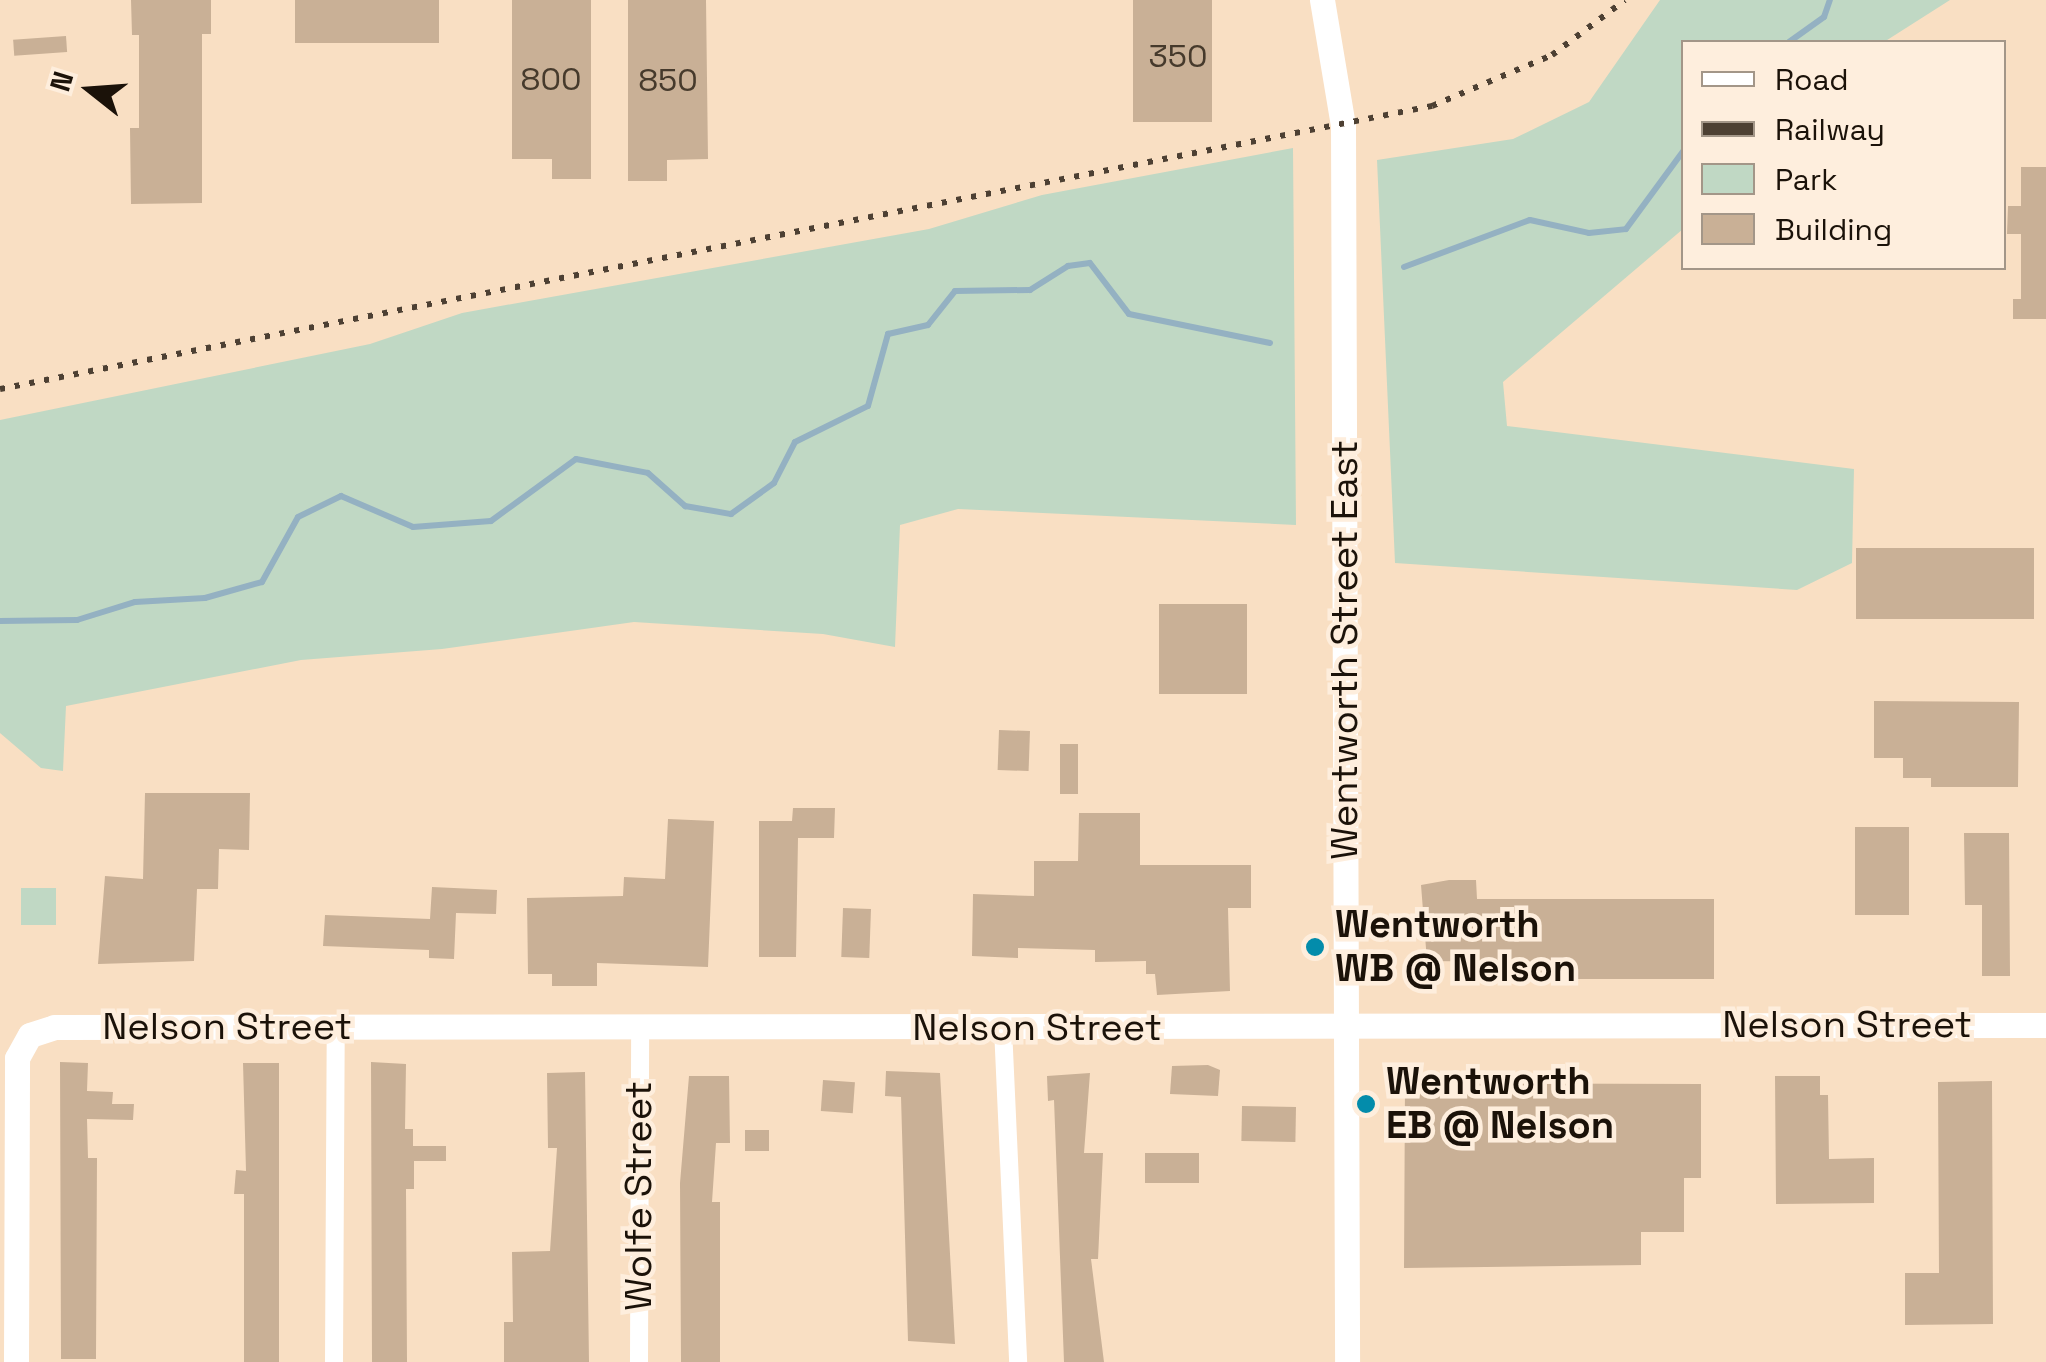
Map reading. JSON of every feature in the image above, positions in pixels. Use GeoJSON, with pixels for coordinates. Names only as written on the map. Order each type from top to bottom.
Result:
{"type":"FeatureCollection","features":[{"type":"Feature","properties":{"kind":"street","name":"Wentworth Street East"},"geometry":{"type":"LineString","coordinates":[[1322,0],[1343,125],[1347,1362]]}},
{"type":"Feature","properties":{"kind":"street","name":"Nelson Street"},"geometry":{"type":"LineString","coordinates":[[16,1362],[16,1058],[30,1035],[54,1027],[640,1030],[2046,1025]]}},
{"type":"Feature","properties":{"kind":"street"},"geometry":{"type":"LineString","coordinates":[[334,1362],[336,1026]]}},
{"type":"Feature","properties":{"kind":"street"},"geometry":{"type":"LineString","coordinates":[[1003,1028],[1018,1362]]}},
{"type":"Feature","properties":{"kind":"street","name":"Wolfe Street"},"geometry":{"type":"LineString","coordinates":[[639,1362],[640,1030]]}},
{"type":"Feature","properties":{"kind":"green space"},"geometry":{"type":"Polygon","coordinates":[[[1660,0],[1950,0],[1887,40],[1681,40],[1681,231],[1503,382],[1507,426],[1854,469],[1852,563],[1797,590],[1395,563],[1377,160],[1513,139],[1589,102],[1660,0]]]}},
{"type":"Feature","properties":{"kind":"green space"},"geometry":{"type":"Polygon","coordinates":[[[1293,148],[1296,525],[958,509],[900,525],[895,647],[823,634],[634,622],[442,649],[301,660],[66,706],[63,771],[41,768],[0,733],[0,420],[370,344],[462,313],[929,229],[1042,195],[1293,148]]]}},
{"type":"Feature","properties":{"kind":"green space"},"geometry":{"type":"Polygon","coordinates":[[[21,888],[56,888],[56,925],[21,925],[21,888]]]}},
{"type":"Feature","properties":{"kind":"building"},"geometry":{"type":"Polygon","coordinates":[[[131,0],[211,0],[211,34],[202,34],[202,203],[131,204],[130,128],[139,128],[139,35],[132,35],[131,0]]]}},
{"type":"Feature","properties":{"kind":"building"},"geometry":{"type":"Polygon","coordinates":[[[295,0],[439,0],[439,43],[295,43],[295,0]]]}},
{"type":"Feature","properties":{"kind":"building"},"geometry":{"type":"Polygon","coordinates":[[[512,0],[591,0],[591,179],[552,179],[552,159],[512,159],[512,0]]]}},
{"type":"Feature","properties":{"kind":"building"},"geometry":{"type":"Polygon","coordinates":[[[628,0],[706,0],[708,159],[667,160],[667,181],[628,181],[628,0]]]}},
{"type":"Feature","properties":{"kind":"building"},"geometry":{"type":"Polygon","coordinates":[[[1133,0],[1212,0],[1212,122],[1133,122],[1133,0]]]}},
{"type":"Feature","properties":{"kind":"building"},"geometry":{"type":"Polygon","coordinates":[[[66,36],[67,52],[14,56],[13,40],[66,36]]]}},
{"type":"Feature","properties":{"kind":"building"},"geometry":{"type":"Polygon","coordinates":[[[2021,167],[2046,167],[2046,319],[2013,319],[2013,299],[2021,299],[2021,234],[2007,234],[2008,206],[2021,206],[2021,167]]]}},
{"type":"Feature","properties":{"kind":"building"},"geometry":{"type":"Polygon","coordinates":[[[1856,548],[2034,548],[2034,619],[1856,619],[1856,548]]]}},
{"type":"Feature","properties":{"kind":"building"},"geometry":{"type":"Polygon","coordinates":[[[1159,604],[1247,604],[1247,694],[1159,694],[1159,604]]]}},
{"type":"Feature","properties":{"kind":"building"},"geometry":{"type":"Polygon","coordinates":[[[1874,701],[2019,702],[2018,787],[1931,787],[1931,778],[1903,778],[1903,758],[1874,758],[1874,701]]]}},
{"type":"Feature","properties":{"kind":"building"},"geometry":{"type":"Polygon","coordinates":[[[999,730],[1030,731],[1029,771],[998,770],[999,730]]]}},
{"type":"Feature","properties":{"kind":"building"},"geometry":{"type":"Polygon","coordinates":[[[1060,744],[1078,744],[1078,794],[1060,794],[1060,744]]]}},
{"type":"Feature","properties":{"kind":"building"},"geometry":{"type":"Polygon","coordinates":[[[145,793],[250,793],[249,850],[219,849],[218,889],[197,889],[194,961],[98,964],[105,876],[143,879],[145,793]]]}},
{"type":"Feature","properties":{"kind":"building"},"geometry":{"type":"Polygon","coordinates":[[[793,808],[835,808],[834,838],[798,838],[796,957],[759,957],[759,821],[792,821],[793,808]]]}},
{"type":"Feature","properties":{"kind":"building"},"geometry":{"type":"Polygon","coordinates":[[[1079,813],[1140,813],[1140,865],[1251,865],[1251,908],[1228,908],[1230,991],[1157,995],[1155,974],[1146,974],[1146,961],[1095,962],[1095,950],[1018,948],[1018,958],[972,956],[973,894],[1034,896],[1034,861],[1078,861],[1079,813]]]}},
{"type":"Feature","properties":{"kind":"building"},"geometry":{"type":"Polygon","coordinates":[[[668,819],[714,821],[708,967],[597,963],[597,986],[552,986],[552,974],[528,974],[527,898],[623,896],[624,877],[665,879],[668,819]]]}},
{"type":"Feature","properties":{"kind":"building"},"geometry":{"type":"Polygon","coordinates":[[[1855,827],[1909,827],[1909,915],[1855,915],[1855,827]]]}},
{"type":"Feature","properties":{"kind":"building"},"geometry":{"type":"Polygon","coordinates":[[[1964,833],[2009,833],[2010,976],[1982,976],[1982,905],[1965,905],[1964,833]]]}},
{"type":"Feature","properties":{"kind":"building"},"geometry":{"type":"Polygon","coordinates":[[[1476,880],[1477,899],[1714,899],[1714,979],[1524,979],[1524,962],[1427,961],[1421,885],[1476,880]]]}},
{"type":"Feature","properties":{"kind":"building"},"geometry":{"type":"Polygon","coordinates":[[[432,887],[497,890],[496,914],[456,913],[454,959],[429,958],[429,950],[323,946],[325,915],[430,919],[432,887]]]}},
{"type":"Feature","properties":{"kind":"building"},"geometry":{"type":"Polygon","coordinates":[[[843,908],[871,909],[869,958],[841,957],[843,908]]]}},
{"type":"Feature","properties":{"kind":"building"},"geometry":{"type":"Polygon","coordinates":[[[60,1062],[88,1063],[87,1091],[113,1092],[112,1104],[134,1104],[133,1120],[87,1119],[88,1158],[97,1158],[96,1359],[61,1359],[60,1062]]]}},
{"type":"Feature","properties":{"kind":"building"},"geometry":{"type":"Polygon","coordinates":[[[371,1062],[406,1064],[405,1129],[413,1129],[413,1146],[446,1146],[446,1161],[414,1161],[414,1189],[406,1189],[407,1362],[372,1362],[371,1062]]]}},
{"type":"Feature","properties":{"kind":"building"},"geometry":{"type":"Polygon","coordinates":[[[243,1063],[279,1063],[279,1362],[244,1362],[244,1194],[234,1194],[236,1170],[246,1171],[243,1063]]]}},
{"type":"Feature","properties":{"kind":"building"},"geometry":{"type":"Polygon","coordinates":[[[1208,1065],[1220,1070],[1218,1096],[1170,1094],[1172,1066],[1208,1065]]]}},
{"type":"Feature","properties":{"kind":"building"},"geometry":{"type":"Polygon","coordinates":[[[886,1071],[940,1073],[955,1344],[908,1341],[901,1097],[885,1096],[886,1071]]]}},
{"type":"Feature","properties":{"kind":"building"},"geometry":{"type":"Polygon","coordinates":[[[585,1072],[589,1362],[504,1362],[504,1322],[513,1322],[512,1252],[550,1251],[557,1148],[548,1148],[547,1073],[585,1072]]]}},
{"type":"Feature","properties":{"kind":"building"},"geometry":{"type":"Polygon","coordinates":[[[1090,1073],[1084,1153],[1103,1153],[1098,1259],[1091,1259],[1104,1362],[1064,1362],[1054,1100],[1048,1101],[1047,1076],[1090,1073]]]}},
{"type":"Feature","properties":{"kind":"building"},"geometry":{"type":"Polygon","coordinates":[[[689,1076],[729,1076],[730,1143],[716,1143],[712,1202],[720,1202],[720,1362],[681,1362],[680,1183],[689,1076]]]}},
{"type":"Feature","properties":{"kind":"building"},"geometry":{"type":"Polygon","coordinates":[[[1775,1076],[1820,1076],[1820,1095],[1828,1095],[1829,1159],[1874,1158],[1874,1203],[1776,1204],[1775,1076]]]}},
{"type":"Feature","properties":{"kind":"building"},"geometry":{"type":"Polygon","coordinates":[[[823,1080],[855,1082],[853,1113],[821,1111],[823,1080]]]}},
{"type":"Feature","properties":{"kind":"building"},"geometry":{"type":"Polygon","coordinates":[[[1992,1081],[1993,1324],[1905,1325],[1905,1273],[1939,1273],[1938,1082],[1992,1081]]]}},
{"type":"Feature","properties":{"kind":"building"},"geometry":{"type":"Polygon","coordinates":[[[1405,1083],[1701,1084],[1701,1178],[1684,1178],[1684,1232],[1641,1232],[1641,1265],[1404,1268],[1405,1083]]]}},
{"type":"Feature","properties":{"kind":"building"},"geometry":{"type":"Polygon","coordinates":[[[1242,1106],[1296,1107],[1295,1142],[1241,1141],[1242,1106]]]}},
{"type":"Feature","properties":{"kind":"building"},"geometry":{"type":"Polygon","coordinates":[[[745,1130],[769,1130],[769,1151],[745,1151],[745,1130]]]}},
{"type":"Feature","properties":{"kind":"building"},"geometry":{"type":"Polygon","coordinates":[[[1145,1153],[1199,1153],[1199,1183],[1145,1183],[1145,1153]]]}},
{"type":"Feature","properties":{"kind":"waterway"},"geometry":{"type":"LineString","coordinates":[[1792,40],[1824,17],[1830,0]]}},
{"type":"Feature","properties":{"kind":"waterway"},"geometry":{"type":"LineString","coordinates":[[1404,267],[1530,220],[1589,233],[1626,229],[1681,154]]}},
{"type":"Feature","properties":{"kind":"waterway"},"geometry":{"type":"LineString","coordinates":[[0,621],[77,620],[135,602],[205,598],[262,582],[298,517],[341,496],[413,527],[491,521],[576,459],[648,473],[685,506],[731,514],[774,483],[795,442],[868,406],[888,334],[928,325],[955,291],[1030,290],[1068,266],[1090,263],[1129,314],[1270,343]]}},
{"type":"Feature","properties":{"kind":"railway"},"geometry":{"type":"LineString","coordinates":[[0,389],[1432,106],[1552,55],[1625,0]]}},
{"type":"Feature","properties":{"kind":"place","name":"Wentworth WB @ Nelson"},"geometry":{"type":"Point","coordinates":[1315,947]}},
{"type":"Feature","properties":{"kind":"place","name":"Wentworth EB @ Nelson"},"geometry":{"type":"Point","coordinates":[1366,1104]}}]}
